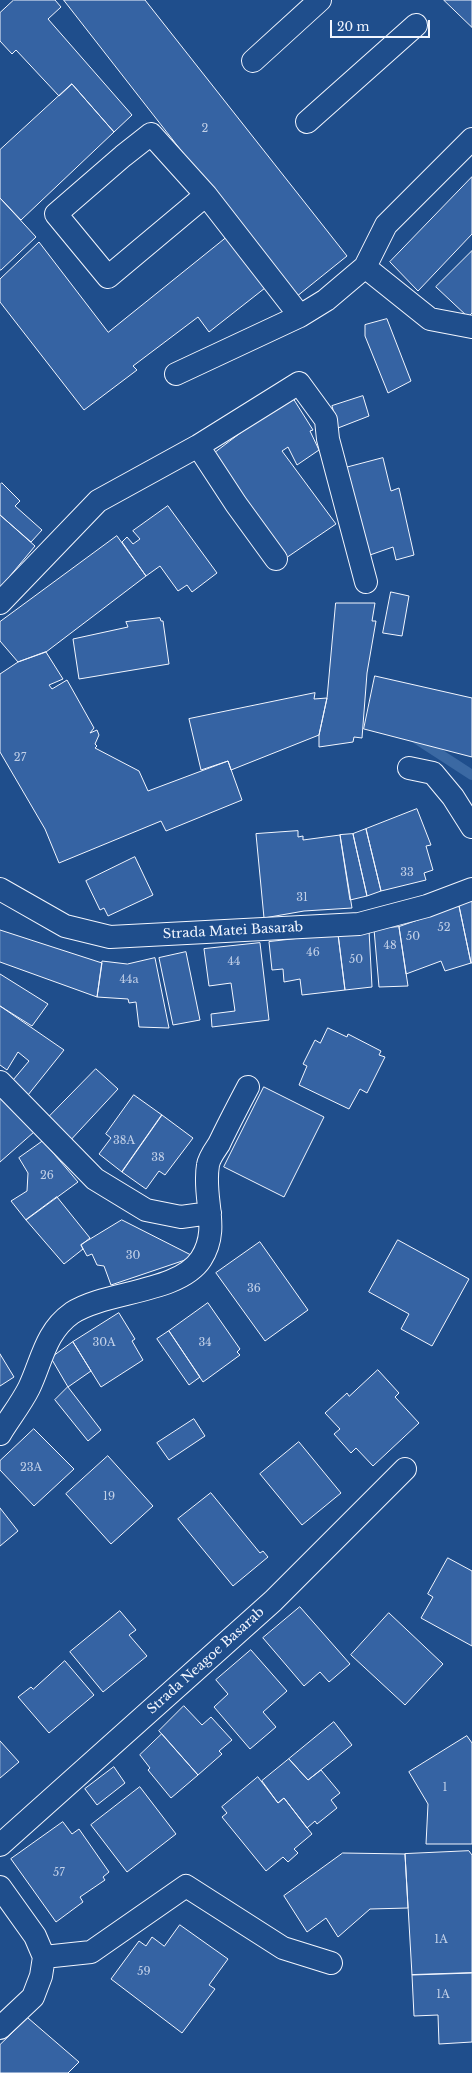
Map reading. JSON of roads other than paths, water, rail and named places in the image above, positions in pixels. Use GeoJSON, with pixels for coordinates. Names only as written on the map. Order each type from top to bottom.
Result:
{"type":"FeatureCollection","features":[{"type":"Feature","properties":{"kind":"street"},"geometry":{"type":"LineString","coordinates":[[253,61],[320,0]]}},
{"type":"Feature","properties":{"kind":"street"},"geometry":{"type":"LineString","coordinates":[[307,122],[416,25]]}},
{"type":"Feature","properties":{"kind":"street"},"geometry":{"type":"LineString","coordinates":[[206,195],[108,277],[56,214],[123,156],[151,134],[206,195],[300,316]]}},
{"type":"Feature","properties":{"kind":"street"},"geometry":{"type":"LineString","coordinates":[[176,374],[300,316],[326,300],[365,267],[386,225],[472,139]]}},
{"type":"Feature","properties":{"kind":"street"},"geometry":{"type":"LineString","coordinates":[[365,267],[430,319],[472,327]]}},
{"type":"Feature","properties":{"kind":"street"},"geometry":{"type":"LineString","coordinates":[[0,603],[98,501],[198,446],[299,383],[326,420],[328,439],[366,582]]}},
{"type":"Feature","properties":{"kind":"street"},"geometry":{"type":"LineString","coordinates":[[198,446],[236,504],[276,560]]}},
{"type":"Feature","properties":{"kind":"street"},"geometry":{"type":"LineString","coordinates":[[409,768],[433,773],[453,797],[472,827]]}},
{"type":"Feature","properties":{"kind":"street","name":"Strada Matei Basarab"},"geometry":{"type":"LineString","coordinates":[[0,889],[65,926],[110,937],[359,924],[427,906],[472,889]]}},
{"type":"Feature","properties":{"kind":"street"},"geometry":{"type":"LineString","coordinates":[[0,1082],[95,1179],[133,1203],[146,1210],[181,1217],[210,1212]]}},
{"type":"Feature","properties":{"kind":"street"},"geometry":{"type":"LineString","coordinates":[[0,1434],[28,1388],[44,1346],[54,1330],[72,1313],[97,1302],[169,1283],[188,1271],[200,1260],[211,1239],[210,1212],[206,1189],[208,1164],[248,1087]]}},
{"type":"Feature","properties":{"kind":"street","name":"Strada Neagoe Basarab"},"geometry":{"type":"LineString","coordinates":[[0,1845],[273,1601],[405,1468]]}},
{"type":"Feature","properties":{"kind":"street"},"geometry":{"type":"LineString","coordinates":[[44,1957],[91,1952],[186,1886],[284,1948],[331,1963]]}},
{"type":"Feature","properties":{"kind":"street"},"geometry":{"type":"LineString","coordinates":[[0,1887],[35,1936],[44,1957],[41,1976],[33,1996],[0,2028]]}},
{"type":"Feature","properties":{"kind":"waterway"},"geometry":{"type":"LineString","coordinates":[[415,738],[472,775]]}}]}
